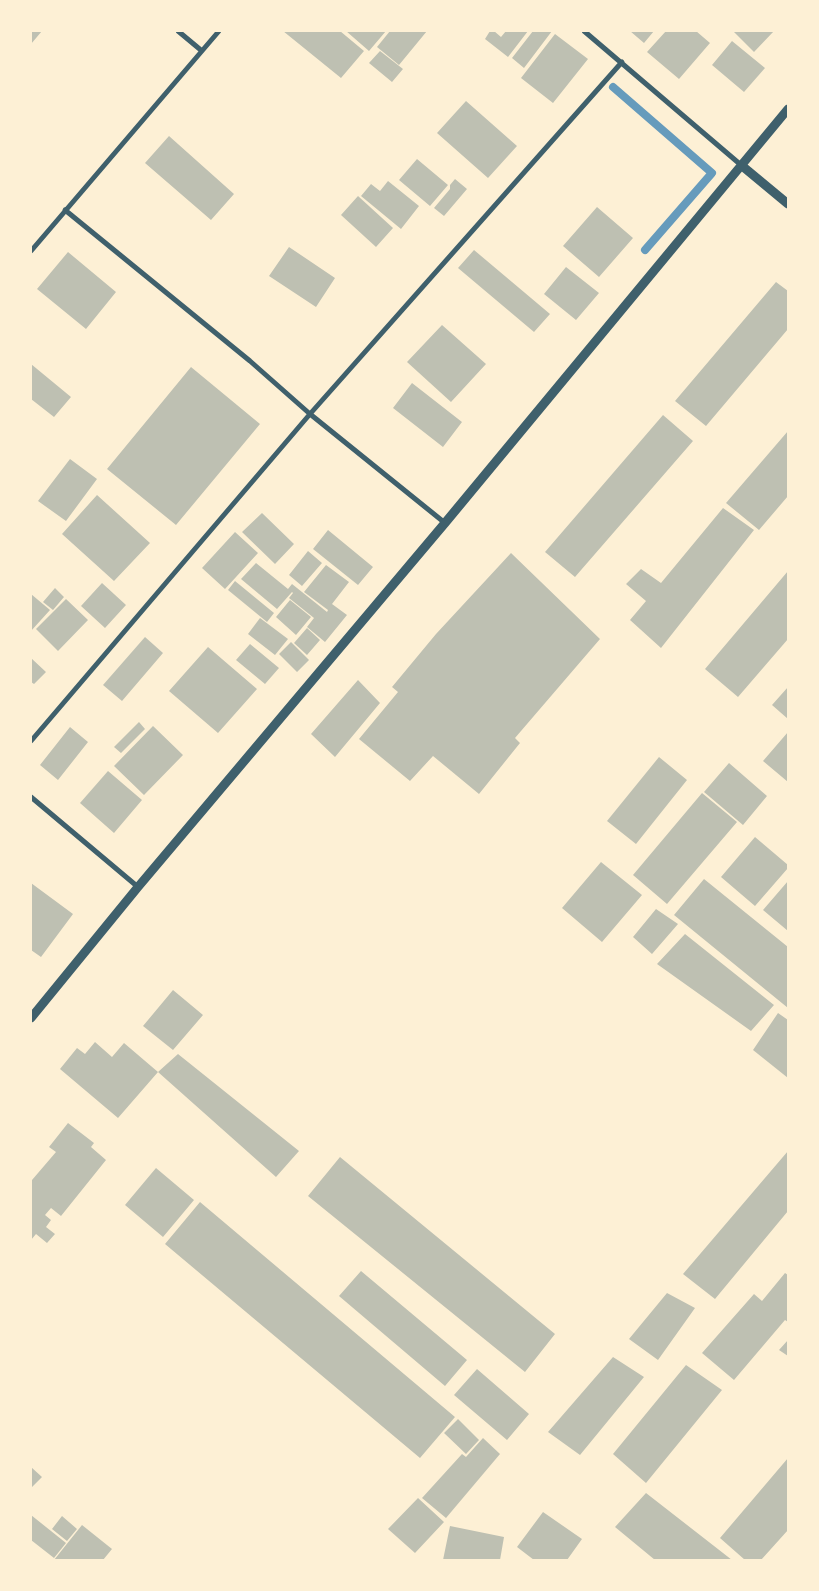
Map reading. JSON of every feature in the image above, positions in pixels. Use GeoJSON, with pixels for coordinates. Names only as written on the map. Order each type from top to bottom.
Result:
{"type":"FeatureCollection","features":[{"type":"Feature","properties":{"kind":"street"},"geometry":{"type":"LineString","coordinates":[[178,31],[202,51]]}},
{"type":"Feature","properties":{"kind":"street"},"geometry":{"type":"LineString","coordinates":[[31,251],[219,31]]}},
{"type":"Feature","properties":{"kind":"street"},"geometry":{"type":"LineString","coordinates":[[584,31],[788,204]]}},
{"type":"Feature","properties":{"kind":"street"},"geometry":{"type":"LineString","coordinates":[[31,741],[310,414],[622,62]]}},
{"type":"Feature","properties":{"kind":"street"},"geometry":{"type":"LineString","coordinates":[[31,1018],[138,887],[445,523],[788,109]]}},
{"type":"Feature","properties":{"kind":"street"},"geometry":{"type":"LineString","coordinates":[[65,210],[250,361],[310,414],[445,523]]}},
{"type":"Feature","properties":{"kind":"street"},"geometry":{"type":"LineString","coordinates":[[31,797],[138,887]]}},
{"type":"Feature","properties":{"kind":"building"},"geometry":{"type":"Polygon","coordinates":[[[31,31],[42,31],[31,44],[31,31]]]}},
{"type":"Feature","properties":{"kind":"building"},"geometry":{"type":"Polygon","coordinates":[[[283,31],[340,31],[364,51],[341,78],[283,31]]]}},
{"type":"Feature","properties":{"kind":"building"},"geometry":{"type":"Polygon","coordinates":[[[346,31],[386,31],[369,51],[346,31]]]}},
{"type":"Feature","properties":{"kind":"building"},"geometry":{"type":"Polygon","coordinates":[[[390,31],[427,31],[399,65],[377,47],[390,31]]]}},
{"type":"Feature","properties":{"kind":"building"},"geometry":{"type":"Polygon","coordinates":[[[490,31],[494,31],[501,37],[506,31],[528,31],[508,57],[485,39],[490,31]]]}},
{"type":"Feature","properties":{"kind":"building"},"geometry":{"type":"Polygon","coordinates":[[[533,31],[552,31],[524,68],[512,58],[533,31]]]}},
{"type":"Feature","properties":{"kind":"building"},"geometry":{"type":"Polygon","coordinates":[[[630,31],[654,31],[644,43],[630,31]]]}},
{"type":"Feature","properties":{"kind":"building"},"geometry":{"type":"Polygon","coordinates":[[[666,31],[696,31],[710,43],[679,79],[647,52],[666,31]]]}},
{"type":"Feature","properties":{"kind":"building"},"geometry":{"type":"Polygon","coordinates":[[[733,31],[774,31],[754,52],[733,31]]]}},
{"type":"Feature","properties":{"kind":"building"},"geometry":{"type":"Polygon","coordinates":[[[555,34],[588,59],[553,103],[521,78],[555,34]]]}},
{"type":"Feature","properties":{"kind":"building"},"geometry":{"type":"Polygon","coordinates":[[[732,41],[765,68],[744,92],[712,65],[732,41]]]}},
{"type":"Feature","properties":{"kind":"building"},"geometry":{"type":"Polygon","coordinates":[[[380,51],[403,69],[392,82],[369,63],[380,51]]]}},
{"type":"Feature","properties":{"kind":"building"},"geometry":{"type":"Polygon","coordinates":[[[466,101],[517,146],[488,178],[437,133],[466,101]]]}},
{"type":"Feature","properties":{"kind":"building"},"geometry":{"type":"Polygon","coordinates":[[[169,136],[234,194],[211,220],[145,163],[169,136]]]}},
{"type":"Feature","properties":{"kind":"building"},"geometry":{"type":"Polygon","coordinates":[[[417,159],[448,185],[430,206],[399,180],[417,159]]]}},
{"type":"Feature","properties":{"kind":"building"},"geometry":{"type":"Polygon","coordinates":[[[455,179],[467,189],[444,216],[434,208],[450,189],[450,185],[455,179]]]}},
{"type":"Feature","properties":{"kind":"building"},"geometry":{"type":"Polygon","coordinates":[[[388,181],[419,206],[401,229],[361,196],[371,184],[380,191],[388,181]]]}},
{"type":"Feature","properties":{"kind":"building"},"geometry":{"type":"Polygon","coordinates":[[[358,196],[393,228],[376,247],[341,215],[358,196]]]}},
{"type":"Feature","properties":{"kind":"building"},"geometry":{"type":"Polygon","coordinates":[[[597,207],[633,238],[599,277],[563,246],[597,207]]]}},
{"type":"Feature","properties":{"kind":"building"},"geometry":{"type":"Polygon","coordinates":[[[289,247],[335,278],[316,307],[269,276],[289,247]]]}},
{"type":"Feature","properties":{"kind":"building"},"geometry":{"type":"Polygon","coordinates":[[[474,250],[550,314],[534,332],[458,268],[474,250]]]}},
{"type":"Feature","properties":{"kind":"building"},"geometry":{"type":"Polygon","coordinates":[[[68,252],[116,292],[86,329],[37,289],[68,252]]]}},
{"type":"Feature","properties":{"kind":"building"},"geometry":{"type":"Polygon","coordinates":[[[566,267],[599,293],[576,320],[544,294],[566,267]]]}},
{"type":"Feature","properties":{"kind":"building"},"geometry":{"type":"Polygon","coordinates":[[[776,282],[788,291],[788,329],[706,426],[675,401],[776,282]]]}},
{"type":"Feature","properties":{"kind":"building"},"geometry":{"type":"Polygon","coordinates":[[[442,325],[486,364],[451,402],[407,362],[442,325]]]}},
{"type":"Feature","properties":{"kind":"building"},"geometry":{"type":"Polygon","coordinates":[[[31,364],[71,397],[54,417],[31,399],[31,364]]]}},
{"type":"Feature","properties":{"kind":"building"},"geometry":{"type":"Polygon","coordinates":[[[191,367],[260,424],[176,525],[107,469],[191,367]]]}},
{"type":"Feature","properties":{"kind":"building"},"geometry":{"type":"Polygon","coordinates":[[[412,383],[462,422],[443,447],[393,408],[412,383]]]}},
{"type":"Feature","properties":{"kind":"building"},"geometry":{"type":"Polygon","coordinates":[[[663,415],[693,441],[575,577],[545,552],[663,415]]]}},
{"type":"Feature","properties":{"kind":"building"},"geometry":{"type":"Polygon","coordinates":[[[788,431],[788,496],[759,530],[726,503],[788,431]]]}},
{"type":"Feature","properties":{"kind":"building"},"geometry":{"type":"Polygon","coordinates":[[[70,459],[97,479],[66,521],[38,501],[70,459]]]}},
{"type":"Feature","properties":{"kind":"building"},"geometry":{"type":"Polygon","coordinates":[[[97,495],[150,543],[114,581],[62,534],[97,495]]]}},
{"type":"Feature","properties":{"kind":"building"},"geometry":{"type":"Polygon","coordinates":[[[723,508],[754,530],[661,648],[630,620],[646,601],[626,584],[641,569],[661,583],[723,508]]]}},
{"type":"Feature","properties":{"kind":"building"},"geometry":{"type":"Polygon","coordinates":[[[262,513],[294,544],[275,564],[242,532],[262,513]]]}},
{"type":"Feature","properties":{"kind":"building"},"geometry":{"type":"Polygon","coordinates":[[[328,530],[373,567],[358,585],[313,549],[328,530]]]}},
{"type":"Feature","properties":{"kind":"building"},"geometry":{"type":"Polygon","coordinates":[[[235,532],[258,553],[225,589],[202,568],[235,532]]]}},
{"type":"Feature","properties":{"kind":"building"},"geometry":{"type":"Polygon","coordinates":[[[308,551],[322,563],[302,586],[289,575],[308,551]]]}},
{"type":"Feature","properties":{"kind":"building"},"geometry":{"type":"Polygon","coordinates":[[[511,553],[600,639],[515,738],[520,743],[479,794],[433,756],[410,781],[359,739],[398,692],[392,687],[436,634],[511,553]]]}},
{"type":"Feature","properties":{"kind":"building"},"geometry":{"type":"Polygon","coordinates":[[[256,563],[288,589],[292,584],[327,612],[328,610],[304,592],[326,565],[349,582],[332,604],[347,615],[325,642],[307,627],[314,618],[289,598],[292,592],[277,609],[241,579],[256,563]]]}},
{"type":"Feature","properties":{"kind":"building"},"geometry":{"type":"Polygon","coordinates":[[[788,571],[788,639],[738,697],[705,669],[788,571]]]}},
{"type":"Feature","properties":{"kind":"building"},"geometry":{"type":"Polygon","coordinates":[[[235,581],[274,613],[267,622],[228,590],[235,581]]]}},
{"type":"Feature","properties":{"kind":"building"},"geometry":{"type":"Polygon","coordinates":[[[102,583],[126,605],[105,628],[81,606],[102,583]]]}},
{"type":"Feature","properties":{"kind":"building"},"geometry":{"type":"Polygon","coordinates":[[[55,588],[64,597],[53,610],[43,602],[55,588]]]}},
{"type":"Feature","properties":{"kind":"building"},"geometry":{"type":"Polygon","coordinates":[[[31,594],[50,610],[31,631],[31,594]]]}},
{"type":"Feature","properties":{"kind":"building"},"geometry":{"type":"Polygon","coordinates":[[[66,599],[88,620],[58,651],[36,629],[66,599]]]}},
{"type":"Feature","properties":{"kind":"building"},"geometry":{"type":"Polygon","coordinates":[[[290,600],[311,617],[296,635],[276,617],[290,600]]]}},
{"type":"Feature","properties":{"kind":"building"},"geometry":{"type":"Polygon","coordinates":[[[260,618],[288,639],[275,655],[248,634],[260,618]]]}},
{"type":"Feature","properties":{"kind":"building"},"geometry":{"type":"Polygon","coordinates":[[[307,628],[320,640],[307,655],[294,643],[307,628]]]}},
{"type":"Feature","properties":{"kind":"building"},"geometry":{"type":"Polygon","coordinates":[[[145,637],[163,653],[122,701],[103,685],[145,637]]]}},
{"type":"Feature","properties":{"kind":"building"},"geometry":{"type":"Polygon","coordinates":[[[291,642],[309,660],[297,672],[279,654],[291,642]]]}},
{"type":"Feature","properties":{"kind":"building"},"geometry":{"type":"Polygon","coordinates":[[[250,644],[279,668],[265,684],[236,660],[250,644]]]}},
{"type":"Feature","properties":{"kind":"building"},"geometry":{"type":"Polygon","coordinates":[[[208,647],[257,689],[218,733],[169,691],[208,647]]]}},
{"type":"Feature","properties":{"kind":"building"},"geometry":{"type":"Polygon","coordinates":[[[31,658],[46,672],[34,684],[31,682],[31,658]]]}},
{"type":"Feature","properties":{"kind":"building"},"geometry":{"type":"Polygon","coordinates":[[[358,680],[380,703],[335,757],[311,734],[358,680]]]}},
{"type":"Feature","properties":{"kind":"building"},"geometry":{"type":"Polygon","coordinates":[[[788,687],[788,719],[772,705],[788,687]]]}},
{"type":"Feature","properties":{"kind":"building"},"geometry":{"type":"Polygon","coordinates":[[[139,722],[145,729],[121,753],[114,747],[139,722]]]}},
{"type":"Feature","properties":{"kind":"building"},"geometry":{"type":"Polygon","coordinates":[[[153,726],[183,755],[144,795],[114,766],[153,726]]]}},
{"type":"Feature","properties":{"kind":"building"},"geometry":{"type":"Polygon","coordinates":[[[70,727],[88,742],[58,780],[40,765],[70,727]]]}},
{"type":"Feature","properties":{"kind":"building"},"geometry":{"type":"Polygon","coordinates":[[[788,732],[788,782],[763,761],[788,732]]]}},
{"type":"Feature","properties":{"kind":"building"},"geometry":{"type":"Polygon","coordinates":[[[659,757],[687,780],[636,844],[607,821],[659,757]]]}},
{"type":"Feature","properties":{"kind":"building"},"geometry":{"type":"Polygon","coordinates":[[[729,763],[767,796],[743,825],[704,792],[729,763]]]}},
{"type":"Feature","properties":{"kind":"building"},"geometry":{"type":"Polygon","coordinates":[[[108,771],[142,800],[114,833],[80,803],[108,771]]]}},
{"type":"Feature","properties":{"kind":"building"},"geometry":{"type":"Polygon","coordinates":[[[702,793],[737,822],[667,904],[633,875],[702,793]]]}},
{"type":"Feature","properties":{"kind":"building"},"geometry":{"type":"Polygon","coordinates":[[[755,837],[788,865],[788,868],[755,906],[721,877],[755,837]]]}},
{"type":"Feature","properties":{"kind":"building"},"geometry":{"type":"Polygon","coordinates":[[[601,862],[642,895],[602,942],[562,908],[601,862]]]}},
{"type":"Feature","properties":{"kind":"building"},"geometry":{"type":"Polygon","coordinates":[[[704,879],[788,947],[788,1008],[674,915],[704,879]]]}},
{"type":"Feature","properties":{"kind":"building"},"geometry":{"type":"Polygon","coordinates":[[[788,881],[788,931],[763,910],[788,881]]]}},
{"type":"Feature","properties":{"kind":"building"},"geometry":{"type":"Polygon","coordinates":[[[31,883],[73,914],[41,957],[31,950],[31,883]]]}},
{"type":"Feature","properties":{"kind":"building"},"geometry":{"type":"Polygon","coordinates":[[[656,909],[678,924],[652,954],[633,937],[656,909]]]}},
{"type":"Feature","properties":{"kind":"building"},"geometry":{"type":"Polygon","coordinates":[[[685,934],[774,1005],[751,1031],[657,964],[685,934]]]}},
{"type":"Feature","properties":{"kind":"building"},"geometry":{"type":"Polygon","coordinates":[[[173,990],[203,1015],[173,1050],[143,1026],[173,990]]]}},
{"type":"Feature","properties":{"kind":"building"},"geometry":{"type":"Polygon","coordinates":[[[778,1013],[788,1020],[788,1078],[753,1050],[778,1013]]]}},
{"type":"Feature","properties":{"kind":"building"},"geometry":{"type":"Polygon","coordinates":[[[95,1042],[112,1057],[124,1043],[158,1072],[118,1118],[60,1069],[77,1048],[85,1054],[95,1042]]]}},
{"type":"Feature","properties":{"kind":"building"},"geometry":{"type":"Polygon","coordinates":[[[178,1054],[299,1151],[276,1177],[158,1072],[178,1054]]]}},
{"type":"Feature","properties":{"kind":"building"},"geometry":{"type":"Polygon","coordinates":[[[68,1123],[94,1143],[91,1147],[106,1160],[61,1216],[51,1208],[45,1215],[51,1220],[46,1227],[55,1234],[47,1243],[36,1234],[31,1240],[31,1179],[56,1152],[49,1147],[68,1123]]]}},
{"type":"Feature","properties":{"kind":"building"},"geometry":{"type":"Polygon","coordinates":[[[788,1151],[788,1211],[715,1299],[683,1274],[788,1151]]]}},
{"type":"Feature","properties":{"kind":"building"},"geometry":{"type":"Polygon","coordinates":[[[340,1157],[555,1334],[525,1372],[308,1196],[340,1157]]]}},
{"type":"Feature","properties":{"kind":"building"},"geometry":{"type":"Polygon","coordinates":[[[156,1168],[194,1200],[163,1237],[125,1205],[156,1168]]]}},
{"type":"Feature","properties":{"kind":"building"},"geometry":{"type":"Polygon","coordinates":[[[200,1202],[455,1417],[420,1458],[165,1244],[200,1202]]]}},
{"type":"Feature","properties":{"kind":"building"},"geometry":{"type":"Polygon","coordinates":[[[361,1271],[467,1360],[445,1386],[339,1296],[361,1271]]]}},
{"type":"Feature","properties":{"kind":"building"},"geometry":{"type":"Polygon","coordinates":[[[785,1273],[788,1275],[788,1322],[785,1320],[734,1380],[702,1353],[754,1294],[762,1301],[785,1273]]]}},
{"type":"Feature","properties":{"kind":"building"},"geometry":{"type":"Polygon","coordinates":[[[667,1293],[695,1308],[658,1360],[629,1339],[667,1293]]]}},
{"type":"Feature","properties":{"kind":"building"},"geometry":{"type":"Polygon","coordinates":[[[788,1340],[788,1356],[779,1350],[788,1340]]]}},
{"type":"Feature","properties":{"kind":"building"},"geometry":{"type":"Polygon","coordinates":[[[613,1357],[644,1377],[580,1455],[548,1432],[613,1357]]]}},
{"type":"Feature","properties":{"kind":"building"},"geometry":{"type":"Polygon","coordinates":[[[686,1365],[722,1390],[646,1483],[613,1454],[686,1365]]]}},
{"type":"Feature","properties":{"kind":"building"},"geometry":{"type":"Polygon","coordinates":[[[477,1369],[529,1414],[507,1440],[454,1395],[477,1369]]]}},
{"type":"Feature","properties":{"kind":"building"},"geometry":{"type":"Polygon","coordinates":[[[458,1419],[479,1440],[466,1454],[444,1433],[458,1419]]]}},
{"type":"Feature","properties":{"kind":"building"},"geometry":{"type":"Polygon","coordinates":[[[483,1438],[500,1454],[446,1518],[422,1498],[462,1454],[466,1457],[483,1438]]]}},
{"type":"Feature","properties":{"kind":"building"},"geometry":{"type":"Polygon","coordinates":[[[788,1458],[788,1530],[761,1560],[745,1560],[720,1538],[788,1458]]]}},
{"type":"Feature","properties":{"kind":"building"},"geometry":{"type":"Polygon","coordinates":[[[31,1467],[42,1477],[31,1488],[31,1467]]]}},
{"type":"Feature","properties":{"kind":"building"},"geometry":{"type":"Polygon","coordinates":[[[646,1493],[732,1560],[655,1560],[615,1527],[646,1493]]]}},
{"type":"Feature","properties":{"kind":"building"},"geometry":{"type":"Polygon","coordinates":[[[418,1498],[444,1522],[415,1553],[388,1529],[418,1498]]]}},
{"type":"Feature","properties":{"kind":"building"},"geometry":{"type":"Polygon","coordinates":[[[543,1512],[582,1539],[567,1560],[534,1560],[517,1547],[543,1512]]]}},
{"type":"Feature","properties":{"kind":"building"},"geometry":{"type":"Polygon","coordinates":[[[31,1515],[66,1543],[54,1558],[31,1540],[31,1515]]]}},
{"type":"Feature","properties":{"kind":"building"},"geometry":{"type":"Polygon","coordinates":[[[62,1516],[77,1529],[67,1541],[52,1529],[62,1516]]]}},
{"type":"Feature","properties":{"kind":"building"},"geometry":{"type":"Polygon","coordinates":[[[82,1525],[112,1549],[103,1560],[54,1560],[82,1525]]]}},
{"type":"Feature","properties":{"kind":"building"},"geometry":{"type":"Polygon","coordinates":[[[450,1526],[504,1537],[500,1560],[443,1560],[450,1526]]]}},
{"type":"Feature","properties":{"kind":"waterway"},"geometry":{"type":"LineString","coordinates":[[613,87],[712,173],[645,250]]}}]}
